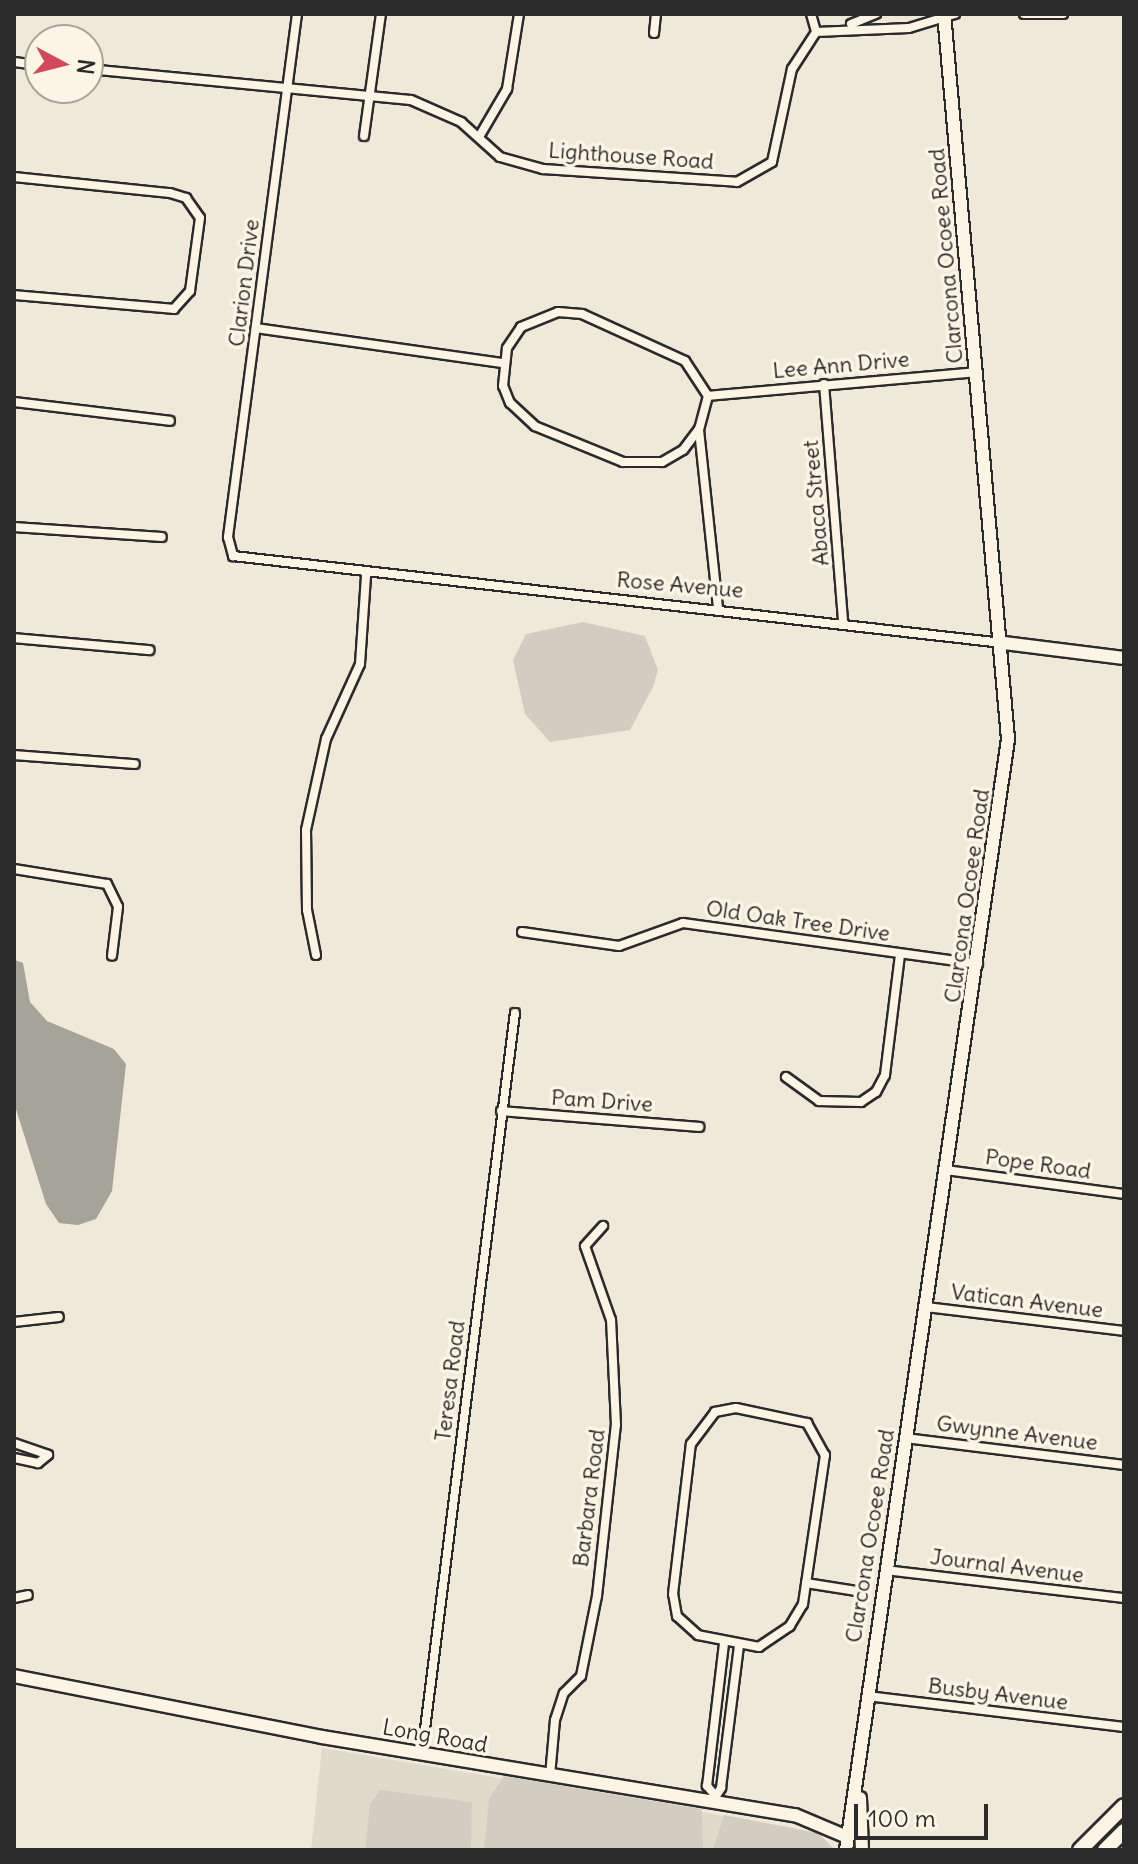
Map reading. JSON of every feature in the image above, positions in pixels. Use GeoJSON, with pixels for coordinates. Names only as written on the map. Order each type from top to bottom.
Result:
{"type":"FeatureCollection","features":[{"type":"Feature","properties":{"kind":"main road","name":"Clarcona Ocoee Road"},"geometry":{"type":"LineString","coordinates":[[848,1846],[885,1570],[978,964],[1008,739],[1004,643],[944,14]]}},
{"type":"Feature","properties":{"kind":"main road","name":"Rose Avenue"},"geometry":{"type":"LineString","coordinates":[[1004,643],[1124,658]]}},
{"type":"Feature","properties":{"kind":"main road","name":"Long Road"},"geometry":{"type":"LineString","coordinates":[[14,1676],[550,1777],[713,1798],[795,1815],[848,1846]]}},
{"type":"Feature","properties":{"kind":"main road","name":"Clarcona Ocoee Road"},"geometry":{"type":"LineString","coordinates":[[859,1778],[862,1850]]}},
{"type":"Feature","properties":{"kind":"main road"},"geometry":{"type":"LineString","coordinates":[[1085,1848],[1124,1806]]}},
{"type":"Feature","properties":{"kind":"main road"},"geometry":{"type":"LineString","coordinates":[[1105,1850],[1124,1831]]}},
{"type":"Feature","properties":{"kind":"street","name":"Clarion Drive"},"geometry":{"type":"LineString","coordinates":[[233,556],[228,537],[297,14]]}},
{"type":"Feature","properties":{"kind":"street"},"geometry":{"type":"LineString","coordinates":[[364,136],[381,14]]}},
{"type":"Feature","properties":{"kind":"street"},"geometry":{"type":"LineString","coordinates":[[479,137],[507,89],[519,14]]}},
{"type":"Feature","properties":{"kind":"street"},"geometry":{"type":"LineString","coordinates":[[654,33],[656,14]]}},
{"type":"Feature","properties":{"kind":"street"},"geometry":{"type":"LineString","coordinates":[[811,14],[816,32],[849,25],[876,14]]}},
{"type":"Feature","properties":{"kind":"street"},"geometry":{"type":"LineString","coordinates":[[849,25],[909,28],[944,14]]}},
{"type":"Feature","properties":{"kind":"street"},"geometry":{"type":"LineString","coordinates":[[1024,14],[1063,14]]}},
{"type":"Feature","properties":{"kind":"street","name":"Lighthouse Road"},"geometry":{"type":"LineString","coordinates":[[104,71],[369,93],[441,112],[479,137],[500,157],[543,169],[737,182],[772,162],[792,69],[816,32]]}},
{"type":"Feature","properties":{"kind":"street"},"geometry":{"type":"LineString","coordinates":[[14,177],[170,193],[186,198],[200,218],[190,291],[174,309],[14,295]]}},
{"type":"Feature","properties":{"kind":"street"},"geometry":{"type":"LineString","coordinates":[[699,429],[662,462],[623,462],[522,416],[503,386],[502,363],[521,327],[558,312],[582,314],[665,347],[685,361],[708,396],[699,429],[718,608]]}},
{"type":"Feature","properties":{"kind":"street"},"geometry":{"type":"LineString","coordinates":[[256,328],[502,363]]}},
{"type":"Feature","properties":{"kind":"street","name":"Lee Ann Drive"},"geometry":{"type":"LineString","coordinates":[[708,396],[977,372]]}},
{"type":"Feature","properties":{"kind":"street","name":"Abaca Street"},"geometry":{"type":"LineString","coordinates":[[824,384],[843,620]]}},
{"type":"Feature","properties":{"kind":"street"},"geometry":{"type":"LineString","coordinates":[[14,402],[170,421]]}},
{"type":"Feature","properties":{"kind":"street"},"geometry":{"type":"LineString","coordinates":[[14,527],[162,537]]}},
{"type":"Feature","properties":{"kind":"street","name":"Rose Avenue"},"geometry":{"type":"LineString","coordinates":[[233,556],[366,575],[843,620],[1004,643]]}},
{"type":"Feature","properties":{"kind":"street"},"geometry":{"type":"LineString","coordinates":[[316,955],[307,910],[306,830],[326,739],[360,664],[366,575]]}},
{"type":"Feature","properties":{"kind":"street"},"geometry":{"type":"LineString","coordinates":[[14,638],[149,650]]}},
{"type":"Feature","properties":{"kind":"street"},"geometry":{"type":"LineString","coordinates":[[14,755],[135,764]]}},
{"type":"Feature","properties":{"kind":"street"},"geometry":{"type":"LineString","coordinates":[[14,869],[107,884],[118,907],[112,956]]}},
{"type":"Feature","properties":{"kind":"street","name":"Old Oak Tree Drive"},"geometry":{"type":"LineString","coordinates":[[522,932],[619,946],[683,923],[978,964]]}},
{"type":"Feature","properties":{"kind":"street"},"geometry":{"type":"LineString","coordinates":[[786,1077],[819,1101],[861,1102],[876,1092],[885,1075],[900,954]]}},
{"type":"Feature","properties":{"kind":"street","name":"Teresa Road"},"geometry":{"type":"LineString","coordinates":[[422,1753],[515,1013]]}},
{"type":"Feature","properties":{"kind":"street","name":"Pam Drive"},"geometry":{"type":"LineString","coordinates":[[501,1111],[699,1127]]}},
{"type":"Feature","properties":{"kind":"street","name":"Pope Road"},"geometry":{"type":"LineString","coordinates":[[946,1170],[1124,1194]]}},
{"type":"Feature","properties":{"kind":"street","name":"Barbara Road"},"geometry":{"type":"LineString","coordinates":[[550,1777],[555,1720],[564,1693],[581,1676],[597,1596],[616,1425],[611,1320],[585,1246],[603,1226]]}},
{"type":"Feature","properties":{"kind":"street","name":"Vatican Avenue"},"geometry":{"type":"LineString","coordinates":[[926,1307],[1124,1331]]}},
{"type":"Feature","properties":{"kind":"street"},"geometry":{"type":"LineString","coordinates":[[14,1322],[59,1317]]}},
{"type":"Feature","properties":{"kind":"street"},"geometry":{"type":"LineString","coordinates":[[715,1412],[793,1417],[822,1442],[825,1466],[806,1583],[792,1625],[775,1641],[724,1644],[685,1627],[673,1594],[691,1444],[715,1412]]}},
{"type":"Feature","properties":{"kind":"street","name":"Gwynne Avenue"},"geometry":{"type":"LineString","coordinates":[[905,1438],[1124,1465]]}},
{"type":"Feature","properties":{"kind":"street"},"geometry":{"type":"LineString","coordinates":[[14,1443],[48,1455],[38,1463],[14,1458]]}},
{"type":"Feature","properties":{"kind":"street","name":"Journal Avenue"},"geometry":{"type":"LineString","coordinates":[[885,1570],[1124,1598]]}},
{"type":"Feature","properties":{"kind":"street"},"geometry":{"type":"LineString","coordinates":[[806,1583],[856,1591]]}},
{"type":"Feature","properties":{"kind":"street"},"geometry":{"type":"LineString","coordinates":[[14,1598],[28,1595]]}},
{"type":"Feature","properties":{"kind":"street"},"geometry":{"type":"LineString","coordinates":[[724,1644],[707,1786],[713,1798],[721,1788],[739,1645]]}},
{"type":"Feature","properties":{"kind":"street","name":"Busby Avenue"},"geometry":{"type":"LineString","coordinates":[[867,1696],[1124,1727]]}},
{"type":"Feature","properties":{"kind":"shaded area"},"geometry":{"type":"Polygon","coordinates":[[[583,622],[645,636],[658,670],[653,687],[630,730],[550,742],[525,714],[513,660],[526,634],[583,622]]]}},
{"type":"Feature","properties":{"kind":"shaded area"},"geometry":{"type":"Polygon","coordinates":[[[15,960],[23,963],[30,1002],[47,1021],[114,1049],[126,1064],[112,1191],[96,1219],[78,1225],[59,1223],[46,1204],[14,1103],[15,960]]]}},
{"type":"Feature","properties":{"kind":"shaded area"},"geometry":{"type":"Polygon","coordinates":[[[322,1748],[789,1827],[815,1835],[829,1850],[311,1850],[322,1748]]]}},
{"type":"Feature","properties":{"kind":"shaded area"},"geometry":{"type":"Polygon","coordinates":[[[504,1776],[702,1809],[703,1850],[484,1850],[489,1799],[504,1776]]]}},
{"type":"Feature","properties":{"kind":"shaded area"},"geometry":{"type":"Polygon","coordinates":[[[380,1790],[472,1802],[471,1850],[365,1850],[370,1804],[380,1790]]]}},
{"type":"Feature","properties":{"kind":"shaded area"},"geometry":{"type":"Polygon","coordinates":[[[724,1815],[818,1833],[835,1850],[713,1850],[724,1815]]]}}]}
